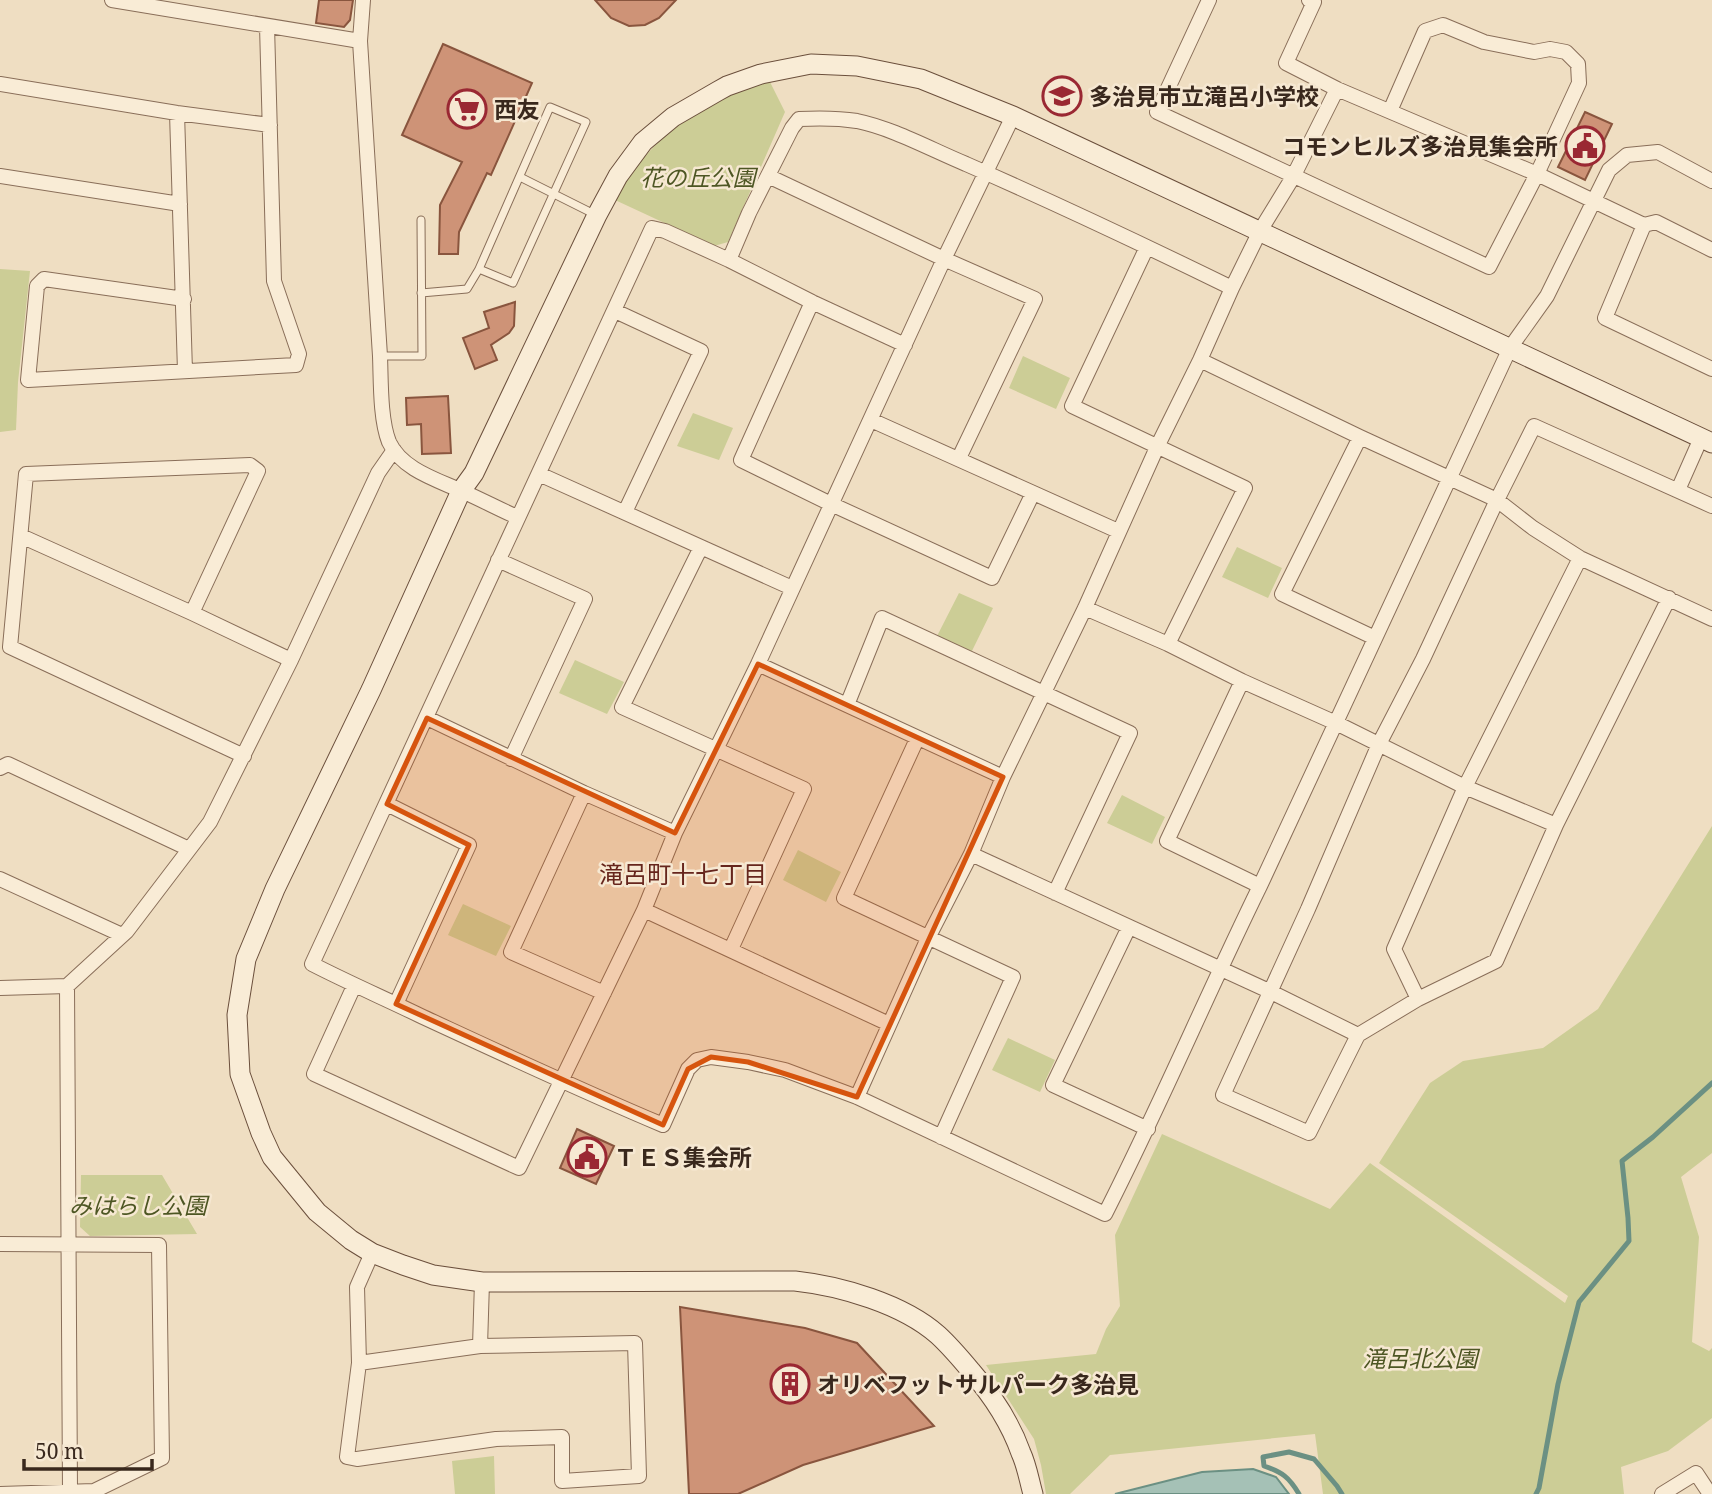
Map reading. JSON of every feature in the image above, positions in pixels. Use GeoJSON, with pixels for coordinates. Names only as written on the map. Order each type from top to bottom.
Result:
{"type":"FeatureCollection","features":[{"type":"Feature","properties":{"kind":"street"},"geometry":{"type":"LineString","coordinates":[[112,0],[173,4],[267,26],[360,41]]}},
{"type":"Feature","properties":{"kind":"street"},"geometry":{"type":"LineString","coordinates":[[363,0],[360,41],[381,397],[387,435],[394,450],[428,477],[517,517]]}},
{"type":"Feature","properties":{"kind":"street"},"geometry":{"type":"LineString","coordinates":[[1209,0],[1157,112],[1489,267],[1537,174],[1578,83],[1578,64],[1566,52],[1550,49],[1534,52],[1484,42],[1443,25],[1425,32],[1390,111]]}},
{"type":"Feature","properties":{"kind":"street"},"geometry":{"type":"LineString","coordinates":[[1309,0],[1314,2],[1286,63],[1337,89],[1537,174],[1644,225],[1656,222],[1712,250]]}},
{"type":"Feature","properties":{"kind":"street"},"geometry":{"type":"LineString","coordinates":[[184,299],[44,279],[37,286],[28,380],[296,365],[299,354],[274,281],[267,26]]}},
{"type":"Feature","properties":{"kind":"street"},"geometry":{"type":"LineString","coordinates":[[1032,1494],[1016,1439],[990,1393],[937,1334],[906,1314],[883,1303],[817,1283],[794,1281],[482,1282],[433,1275],[372,1253],[351,1240],[317,1212],[272,1157],[257,1124],[240,1074],[237,1015],[246,958],[275,889],[371,690],[461,491],[474,473],[618,176],[643,142],[673,117],[727,86],[761,74],[811,64],[858,66],[921,79],[1013,116],[1707,441],[1678,490]]}},
{"type":"Feature","properties":{"kind":"street"},"geometry":{"type":"LineString","coordinates":[[0,84],[270,125]]}},
{"type":"Feature","properties":{"kind":"street"},"geometry":{"type":"LineString","coordinates":[[857,1097],[929,936],[971,854],[1003,777],[1085,608],[1157,445],[1260,230],[1293,177],[1337,89]]}},
{"type":"Feature","properties":{"kind":"street"},"geometry":{"type":"LineString","coordinates":[[177,113],[185,371]]}},
{"type":"Feature","properties":{"kind":"street"},"geometry":{"type":"LineString","coordinates":[[354,986],[314,1074],[519,1168],[644,910],[675,832],[758,664],[944,259],[1013,116]]}},
{"type":"Feature","properties":{"kind":"street"},"geometry":{"type":"LineString","coordinates":[[729,260],[792,128],[799,120],[820,118],[855,121],[878,127],[985,173],[1232,288]]}},
{"type":"Feature","properties":{"kind":"street"},"geometry":{"type":"LineString","coordinates":[[905,345],[729,260],[665,231],[652,228],[312,964],[560,1081],[663,1125],[688,1069],[697,1060],[711,1058],[748,1062],[785,1070],[857,1097],[1105,1214],[1148,1129],[1510,348],[1547,296],[1609,170],[1627,155],[1658,152],[1712,181]]}},
{"type":"Feature","properties":{"kind":"street"},"geometry":{"type":"LineString","coordinates":[[0,176],[180,204]]}},
{"type":"Feature","properties":{"kind":"street"},"geometry":{"type":"LineString","coordinates":[[768,176],[1035,299],[959,458]]}},
{"type":"Feature","properties":{"kind":"street"},"geometry":{"type":"LineString","coordinates":[[1644,225],[1605,318],[1712,369]]}},
{"type":"Feature","properties":{"kind":"street"},"geometry":{"type":"LineString","coordinates":[[1147,247],[1072,406],[1245,488],[1168,644]]}},
{"type":"Feature","properties":{"kind":"street"},"geometry":{"type":"LineString","coordinates":[[812,302],[741,460],[992,578],[1033,493]]}},
{"type":"Feature","properties":{"kind":"street"},"geometry":{"type":"LineString","coordinates":[[615,311],[701,351],[625,512]]}},
{"type":"Feature","properties":{"kind":"street"},"geometry":{"type":"LineString","coordinates":[[1200,360],[1497,500],[1580,558],[1712,619]]}},
{"type":"Feature","properties":{"kind":"street"},"geometry":{"type":"LineString","coordinates":[[871,419],[1118,531]]}},
{"type":"Feature","properties":{"kind":"street"},"geometry":{"type":"LineString","coordinates":[[1669,598],[1556,825],[1496,961],[1418,999],[1358,1035],[1309,1133],[1223,1094],[1308,909],[1379,744],[1423,659],[1534,426],[1712,506]]}},
{"type":"Feature","properties":{"kind":"street"},"geometry":{"type":"LineString","coordinates":[[1360,437],[1282,594],[1375,638]]}},
{"type":"Feature","properties":{"kind":"street"},"geometry":{"type":"LineString","coordinates":[[0,988],[67,986],[127,931],[210,822],[291,660],[378,473],[394,450]]}},
{"type":"Feature","properties":{"kind":"street"},"geometry":{"type":"LineString","coordinates":[[192,613],[258,471],[250,464],[26,474],[10,647],[244,756]]}},
{"type":"Feature","properties":{"kind":"street"},"geometry":{"type":"LineString","coordinates":[[539,474],[792,588]]}},
{"type":"Feature","properties":{"kind":"street"},"geometry":{"type":"LineString","coordinates":[[21,536],[291,660]]}},
{"type":"Feature","properties":{"kind":"street"},"geometry":{"type":"LineString","coordinates":[[701,547],[622,707],[804,789],[731,949]]}},
{"type":"Feature","properties":{"kind":"street"},"geometry":{"type":"LineString","coordinates":[[1418,999],[1394,949],[1465,786],[1580,558]]}},
{"type":"Feature","properties":{"kind":"street"},"geometry":{"type":"LineString","coordinates":[[498,560],[585,599],[511,758]]}},
{"type":"Feature","properties":{"kind":"street"},"geometry":{"type":"LineString","coordinates":[[1085,608],[1168,644],[1465,786],[1556,825]]}},
{"type":"Feature","properties":{"kind":"street"},"geometry":{"type":"LineString","coordinates":[[847,705],[882,618],[1130,733],[1055,893]]}},
{"type":"Feature","properties":{"kind":"street"},"geometry":{"type":"LineString","coordinates":[[758,664],[1003,777]]}},
{"type":"Feature","properties":{"kind":"street"},"geometry":{"type":"LineString","coordinates":[[1242,681],[1167,841],[1260,886]]}},
{"type":"Feature","properties":{"kind":"street"},"geometry":{"type":"LineString","coordinates":[[427,718],[584,793],[675,832]]}},
{"type":"Feature","properties":{"kind":"street"},"geometry":{"type":"LineString","coordinates":[[917,739],[844,898],[1013,977],[941,1137]]}},
{"type":"Feature","properties":{"kind":"street"},"geometry":{"type":"LineString","coordinates":[[0,768],[8,764],[189,849]]}},
{"type":"Feature","properties":{"kind":"street"},"geometry":{"type":"LineString","coordinates":[[584,793],[510,953],[604,992]]}},
{"type":"Feature","properties":{"kind":"street"},"geometry":{"type":"LineString","coordinates":[[387,804],[469,845],[396,1004]]}},
{"type":"Feature","properties":{"kind":"street"},"geometry":{"type":"LineString","coordinates":[[971,854],[1269,991],[1358,1035]]}},
{"type":"Feature","properties":{"kind":"street"},"geometry":{"type":"LineString","coordinates":[[0,879],[122,935]]}},
{"type":"Feature","properties":{"kind":"street"},"geometry":{"type":"LineString","coordinates":[[644,910],[889,1024]]}},
{"type":"Feature","properties":{"kind":"street"},"geometry":{"type":"LineString","coordinates":[[1129,927],[1053,1085],[1148,1129]]}},
{"type":"Feature","properties":{"kind":"street"},"geometry":{"type":"LineString","coordinates":[[67,986],[71,1491]]}},
{"type":"Feature","properties":{"kind":"street"},"geometry":{"type":"LineString","coordinates":[[0,1244],[159,1245],[162,1458],[94,1491],[0,1494]]}},
{"type":"Feature","properties":{"kind":"street"},"geometry":{"type":"LineString","coordinates":[[359,1363],[480,1346],[635,1343],[639,1476],[562,1480],[562,1437],[496,1439],[357,1459],[347,1457],[359,1363],[357,1287],[372,1253]]}},
{"type":"Feature","properties":{"kind":"street"},"geometry":{"type":"LineString","coordinates":[[480,1346],[482,1282]]}},
{"type":"Feature","properties":{"kind":"street"},"geometry":{"type":"LineString","coordinates":[[1662,1494],[1696,1473],[1710,1494]]}},
{"type":"Feature","properties":{"kind":"lane"},"geometry":{"type":"LineString","coordinates":[[421,293],[467,289],[479,269],[550,107],[586,122],[513,283],[479,269]]}},
{"type":"Feature","properties":{"kind":"lane"},"geometry":{"type":"LineString","coordinates":[[520,177],[597,215]]}},
{"type":"Feature","properties":{"kind":"lane"},"geometry":{"type":"LineString","coordinates":[[380,356],[422,356],[421,220]]}},
{"type":"Feature","properties":{"kind":"highlighted area"},"geometry":{"type":"Polygon","coordinates":[[[758,664],[1003,777],[857,1097],[748,1062],[711,1057],[688,1069],[663,1125],[396,1004],[469,845],[387,804],[427,718],[675,833],[758,664]]]}},
{"type":"Feature","properties":{"kind":"green space","name":"花の丘公園"},"geometry":{"type":"Polygon","coordinates":[[[769,80],[785,112],[728,242],[714,246],[615,200],[631,171],[662,138],[698,111],[734,92],[769,80]]]}},
{"type":"Feature","properties":{"kind":"green space"},"geometry":{"type":"Polygon","coordinates":[[[0,269],[30,271],[18,382],[16,430],[0,432],[0,269]]]}},
{"type":"Feature","properties":{"kind":"green space"},"geometry":{"type":"Polygon","coordinates":[[[1023,356],[1070,378],[1056,409],[1009,388],[1023,356]]]}},
{"type":"Feature","properties":{"kind":"green space"},"geometry":{"type":"Polygon","coordinates":[[[693,413],[733,428],[719,460],[677,446],[693,413]]]}},
{"type":"Feature","properties":{"kind":"green space"},"geometry":{"type":"Polygon","coordinates":[[[1237,547],[1282,568],[1268,598],[1222,577],[1237,547]]]}},
{"type":"Feature","properties":{"kind":"green space"},"geometry":{"type":"Polygon","coordinates":[[[959,593],[993,608],[970,655],[935,640],[959,593]]]}},
{"type":"Feature","properties":{"kind":"green space"},"geometry":{"type":"Polygon","coordinates":[[[575,660],[624,682],[607,714],[559,693],[575,660]]]}},
{"type":"Feature","properties":{"kind":"green space"},"geometry":{"type":"Polygon","coordinates":[[[1122,795],[1165,817],[1152,844],[1107,823],[1122,795]]]}},
{"type":"Feature","properties":{"kind":"green space","name":"滝呂北公園"},"geometry":{"type":"Polygon","coordinates":[[[1712,826],[1712,1153],[1681,1177],[1699,1237],[1692,1342],[1709,1351],[1712,1348],[1712,1418],[1668,1451],[1621,1467],[1624,1494],[1323,1494],[1315,1434],[1110,1455],[1070,1494],[1046,1494],[1034,1439],[986,1365],[1096,1354],[1106,1329],[1120,1306],[1115,1235],[1162,1134],[1330,1209],[1370,1163],[1565,1303],[1568,1296],[1379,1163],[1430,1083],[1463,1061],[1543,1048],[1598,1009],[1712,826]]]}},
{"type":"Feature","properties":{"kind":"green space"},"geometry":{"type":"Polygon","coordinates":[[[798,850],[841,872],[826,902],[783,880],[798,850]]]}},
{"type":"Feature","properties":{"kind":"green space"},"geometry":{"type":"Polygon","coordinates":[[[463,904],[511,926],[496,956],[448,935],[463,904]]]}},
{"type":"Feature","properties":{"kind":"green space"},"geometry":{"type":"Polygon","coordinates":[[[1008,1038],[1055,1060],[1040,1092],[992,1070],[1008,1038]]]}},
{"type":"Feature","properties":{"kind":"green space","name":"みはらし公園"},"geometry":{"type":"Polygon","coordinates":[[[81,1175],[162,1175],[197,1234],[90,1236],[80,1227],[81,1175]]]}},
{"type":"Feature","properties":{"kind":"green space"},"geometry":{"type":"Polygon","coordinates":[[[494,1456],[495,1494],[455,1494],[452,1461],[494,1456]]]}},
{"type":"Feature","properties":{"kind":"shaded area"},"geometry":{"type":"Polygon","coordinates":[[[1253,1469],[1276,1477],[1289,1494],[1115,1494],[1202,1472],[1253,1469]]]}},
{"type":"Feature","properties":{"kind":"building"},"geometry":{"type":"Polygon","coordinates":[[[319,0],[353,0],[350,20],[344,27],[316,23],[319,0]]]}},
{"type":"Feature","properties":{"kind":"building"},"geometry":{"type":"Polygon","coordinates":[[[595,0],[676,0],[659,18],[645,25],[629,26],[611,18],[595,0]]]}},
{"type":"Feature","properties":{"kind":"building","name":"西友"},"geometry":{"type":"Polygon","coordinates":[[[443,44],[532,83],[491,175],[487,173],[459,232],[458,254],[439,254],[440,205],[462,162],[402,135],[443,44]]]}},
{"type":"Feature","properties":{"kind":"building","name":"コモンヒルズ多治見集会所"},"geometry":{"type":"Polygon","coordinates":[[[1585,112],[1612,124],[1585,180],[1558,167],[1585,112]]]}},
{"type":"Feature","properties":{"kind":"building"},"geometry":{"type":"Polygon","coordinates":[[[515,302],[514,326],[509,333],[491,345],[497,360],[475,369],[463,338],[489,328],[484,312],[515,302]]]}},
{"type":"Feature","properties":{"kind":"building"},"geometry":{"type":"Polygon","coordinates":[[[448,396],[451,453],[422,454],[421,424],[407,425],[406,398],[448,396]]]}},
{"type":"Feature","properties":{"kind":"building","name":"ＴＥＳ集会所"},"geometry":{"type":"Polygon","coordinates":[[[577,1129],[614,1146],[596,1184],[560,1168],[577,1129]]]}},
{"type":"Feature","properties":{"kind":"building","name":"オリベフットサルパーク多治見"},"geometry":{"type":"Polygon","coordinates":[[[680,1307],[805,1328],[857,1343],[934,1426],[803,1465],[738,1494],[689,1494],[680,1307]]]}},
{"type":"Feature","properties":{"kind":"waterway"},"geometry":{"type":"LineString","coordinates":[[1536,1494],[1558,1384],[1579,1302],[1629,1241],[1622,1161],[1653,1137],[1712,1083]]}},
{"type":"Feature","properties":{"kind":"waterway"},"geometry":{"type":"LineString","coordinates":[[1299,1494],[1285,1476],[1264,1466],[1263,1457],[1289,1452],[1314,1459],[1342,1494]]}},
{"type":"Feature","properties":{"kind":"place","name":"多治見市立滝呂小学校"},"geometry":{"type":"Point","coordinates":[1062,96]}},
{"type":"Feature","properties":{"kind":"place","name":"西友"},"geometry":{"type":"Point","coordinates":[467,109]}},
{"type":"Feature","properties":{"kind":"place","name":"コモンヒルズ多治見集会所"},"geometry":{"type":"Point","coordinates":[1585,146]}},
{"type":"Feature","properties":{"kind":"place","name":"ＴＥＳ集会所"},"geometry":{"type":"Point","coordinates":[587,1157]}},
{"type":"Feature","properties":{"kind":"place","name":"オリベフットサルパーク多治見"},"geometry":{"type":"Point","coordinates":[790,1384]}},
{"type":"Feature","properties":{"kind":"district","name":"滝呂町十七丁目"},"geometry":{"type":"Point","coordinates":[683,873]}}]}
